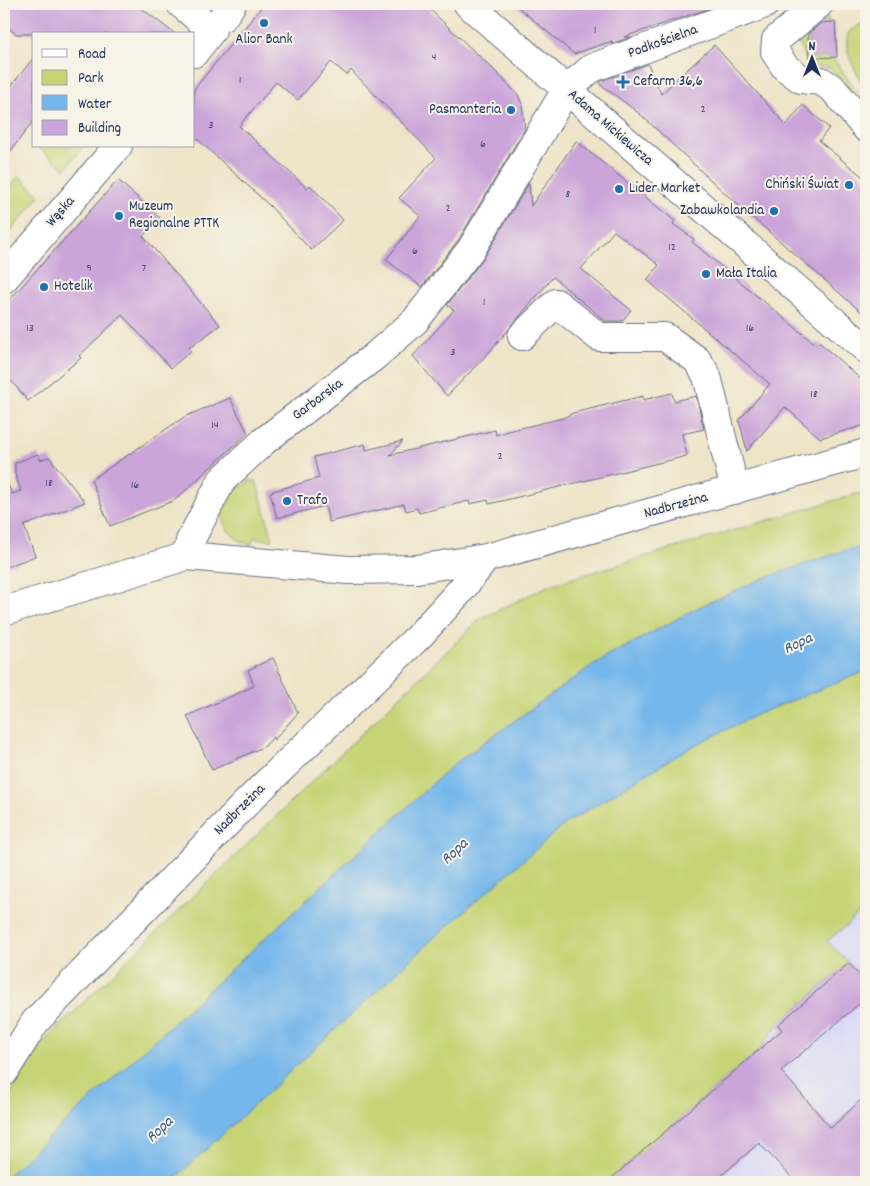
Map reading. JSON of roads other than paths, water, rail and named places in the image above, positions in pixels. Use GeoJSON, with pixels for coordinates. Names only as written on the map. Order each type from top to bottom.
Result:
{"type":"FeatureCollection","features":[{"type":"Feature","properties":{"kind":"street"},"geometry":{"type":"LineString","coordinates":[[181,4],[222,17],[195,52]]}},
{"type":"Feature","properties":{"kind":"street","name":"Adama Mickiewicza"},"geometry":{"type":"LineString","coordinates":[[468,4],[866,349]]}},
{"type":"Feature","properties":{"kind":"street","name":"Podkościelna"},"geometry":{"type":"LineString","coordinates":[[566,90],[592,68],[765,4]]}},
{"type":"Feature","properties":{"kind":"street"},"geometry":{"type":"LineString","coordinates":[[819,4],[776,40],[775,52],[785,68],[801,79],[821,81],[833,89],[866,128]]}},
{"type":"Feature","properties":{"kind":"street","name":"Garbarska"},"geometry":{"type":"LineString","coordinates":[[187,556],[190,541],[222,480],[264,441],[376,356],[414,320],[472,248],[566,90]]}},
{"type":"Feature","properties":{"kind":"street","name":"Wąska"},"geometry":{"type":"LineString","coordinates":[[4,278],[116,148]]}},
{"type":"Feature","properties":{"kind":"street"},"geometry":{"type":"LineString","coordinates":[[522,336],[556,303],[600,337],[665,337],[697,360],[707,376],[735,490]]}},
{"type":"Feature","properties":{"kind":"street","name":"Nadbrzeżna"},"geometry":{"type":"LineString","coordinates":[[187,556],[348,570],[417,569],[486,558],[866,453]]}},
{"type":"Feature","properties":{"kind":"street"},"geometry":{"type":"LineString","coordinates":[[4,611],[187,556]]}},
{"type":"Feature","properties":{"kind":"street","name":"Nadbrzeżna"},"geometry":{"type":"LineString","coordinates":[[4,1072],[35,1022],[250,799],[418,636],[461,590],[486,558]]}},
{"type":"Feature","properties":{"kind":"water","name":"Ropa"},"geometry":{"type":"Polygon","coordinates":[[[866,546],[866,671],[758,714],[691,747],[566,823],[436,936],[171,1182],[4,1182],[4,1179],[454,764],[594,664],[699,607],[764,578],[843,551],[866,546]]]}},
{"type":"Feature","properties":{"kind":"place","name":"Alior Bank"},"geometry":{"type":"Point","coordinates":[264,23]}},
{"type":"Feature","properties":{"kind":"place","name":"Cefarm 36,6"},"geometry":{"type":"Point","coordinates":[623,82]}},
{"type":"Feature","properties":{"kind":"place","name":"Pasmanteria"},"geometry":{"type":"Point","coordinates":[511,110]}},
{"type":"Feature","properties":{"kind":"place","name":"Chiński Świat"},"geometry":{"type":"Point","coordinates":[849,185]}},
{"type":"Feature","properties":{"kind":"place","name":"Lider Market"},"geometry":{"type":"Point","coordinates":[619,189]}},
{"type":"Feature","properties":{"kind":"place","name":"Zabawkolandia"},"geometry":{"type":"Point","coordinates":[774,211]}},
{"type":"Feature","properties":{"kind":"place","name":"Muzeum Regionalne PTTK"},"geometry":{"type":"Point","coordinates":[119,216]}},
{"type":"Feature","properties":{"kind":"place","name":"Mała Italia"},"geometry":{"type":"Point","coordinates":[706,274]}},
{"type":"Feature","properties":{"kind":"place","name":"Hotelik"},"geometry":{"type":"Point","coordinates":[44,287]}},
{"type":"Feature","properties":{"kind":"place","name":"Trafo"},"geometry":{"type":"Point","coordinates":[287,501]}}]}
